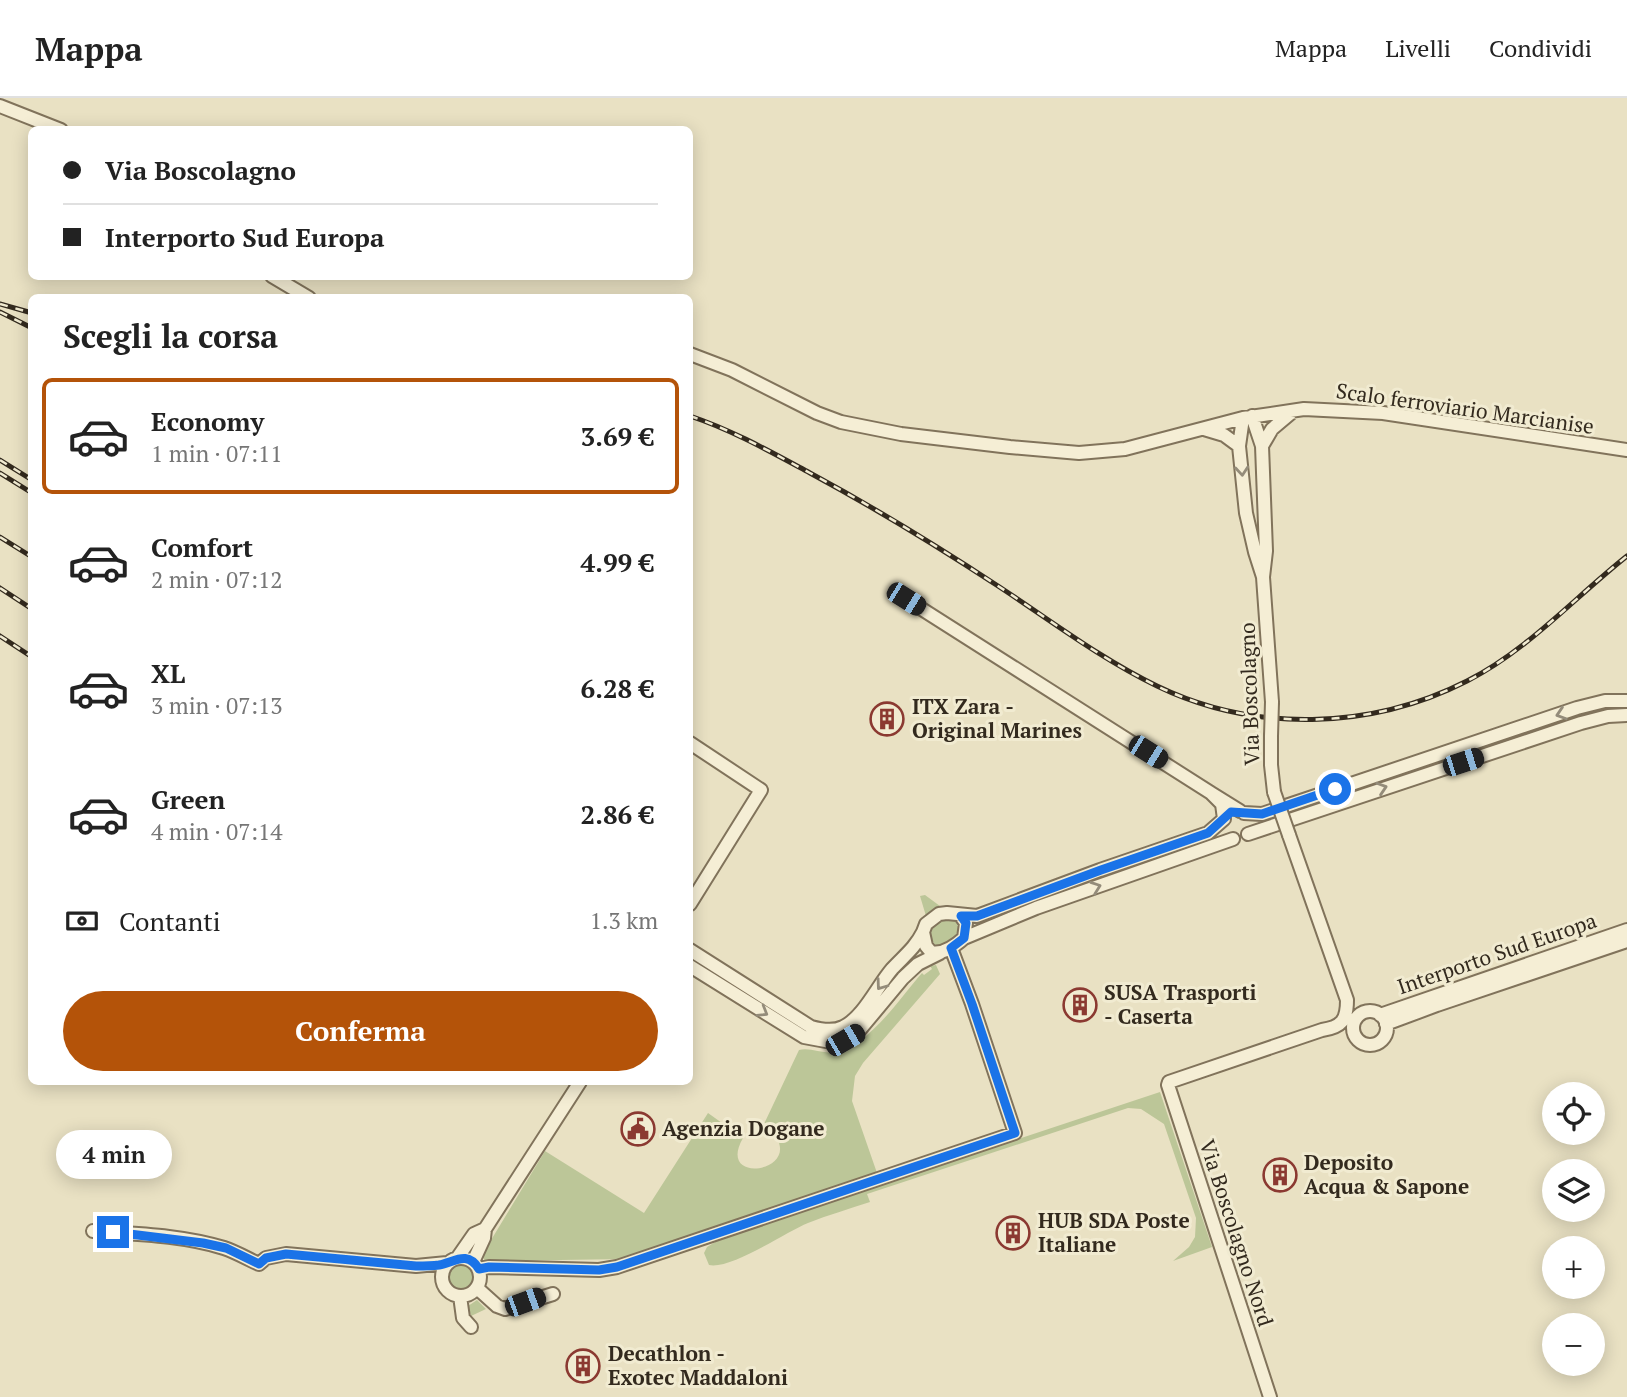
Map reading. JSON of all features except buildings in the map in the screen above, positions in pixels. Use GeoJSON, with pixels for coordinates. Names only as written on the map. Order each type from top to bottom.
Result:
{"type":"FeatureCollection","features":[{"type":"Feature","properties":{"kind":"street"},"geometry":{"type":"LineString","coordinates":[[0,106],[51,126]]}},
{"type":"Feature","properties":{"kind":"street"},"geometry":{"type":"LineString","coordinates":[[279,280],[302,294]]}},
{"type":"Feature","properties":{"kind":"street","name":"Scalo ferroviario Marcianise"},"geometry":{"type":"LineString","coordinates":[[693,355],[732,370],[824,416],[864,428],[1079,453],[1125,449],[1248,417],[1304,409],[1383,413],[1627,450]]}},
{"type":"Feature","properties":{"kind":"street"},"geometry":{"type":"LineString","coordinates":[[1262,446],[1279,422],[1294,411],[1304,409]]}},
{"type":"Feature","properties":{"kind":"street","name":"Via Boscolagno"},"geometry":{"type":"LineString","coordinates":[[1169,1082],[1322,1030],[1335,1017],[1342,990],[1275,792],[1271,765],[1272,702],[1263,577],[1265,526],[1262,446],[1248,417]]}},
{"type":"Feature","properties":{"kind":"street","name":"Via Boscolagno"},"geometry":{"type":"LineString","coordinates":[[1248,417],[1239,446],[1250,528],[1263,577]]}},
{"type":"Feature","properties":{"kind":"street"},"geometry":{"type":"LineString","coordinates":[[1200,428],[1224,435],[1239,446]]}},
{"type":"Feature","properties":{"kind":"street"},"geometry":{"type":"LineString","coordinates":[[1250,528],[1251,522],[1256,519],[1261,520],[1265,526]]}},
{"type":"Feature","properties":{"kind":"street"},"geometry":{"type":"LineString","coordinates":[[906,599],[1242,812],[1251,824],[1248,834]]}},
{"type":"Feature","properties":{"kind":"street"},"geometry":{"type":"LineString","coordinates":[[693,952],[811,1027],[834,1030],[846,1026],[866,1005],[892,969],[915,948],[926,924],[939,915],[947,913],[977,916],[1208,833],[1231,812],[1262,814],[1577,708],[1605,701],[1627,701]]}},
{"type":"Feature","properties":{"kind":"street"},"geometry":{"type":"LineString","coordinates":[[693,968],[804,1037],[831,1042],[845,1040],[858,1032],[918,964],[964,938],[1036,908],[1581,723],[1608,716],[1627,715]]}},
{"type":"Feature","properties":{"kind":"street"},"geometry":{"type":"LineString","coordinates":[[693,745],[761,790],[693,899]]}},
{"type":"Feature","properties":{"kind":"street"},"geometry":{"type":"LineString","coordinates":[[1211,793],[1222,804],[1225,833],[1233,839]]}},
{"type":"Feature","properties":{"kind":"street"},"geometry":{"type":"LineString","coordinates":[[961,916],[966,923],[964,938]]}},
{"type":"Feature","properties":{"kind":"street","name":"Interporto Sud Europa"},"geometry":{"type":"LineString","coordinates":[[1627,930],[1383,1019],[1437,1004],[1627,941]]}},
{"type":"Feature","properties":{"kind":"street"},"geometry":{"type":"LineString","coordinates":[[923,932],[926,946],[931,952],[945,951]]}},
{"type":"Feature","properties":{"kind":"street"},"geometry":{"type":"LineString","coordinates":[[93,1230],[203,1243],[226,1248],[259,1264],[266,1258],[286,1254],[416,1266],[453,1260],[489,1267],[599,1270],[617,1267],[1015,1133],[972,1004],[945,951]]}},
{"type":"Feature","properties":{"kind":"street","name":"Via Boscolagno Nord"},"geometry":{"type":"LineString","coordinates":[[1169,1082],[1178,1122],[1270,1397]]}},
{"type":"Feature","properties":{"kind":"street"},"geometry":{"type":"LineString","coordinates":[[416,1266],[435,1274],[448,1291],[460,1296],[477,1288],[480,1282],[476,1266],[485,1229],[578,1085]]}},
{"type":"Feature","properties":{"kind":"street"},"geometry":{"type":"LineString","coordinates":[[442,1280],[442,1274],[474,1234],[485,1229]]}},
{"type":"Feature","properties":{"kind":"street"},"geometry":{"type":"LineString","coordinates":[[477,1288],[497,1306],[505,1309],[553,1294]]}},
{"type":"Feature","properties":{"kind":"street"},"geometry":{"type":"LineString","coordinates":[[460,1296],[463,1318],[471,1328]]}},
{"type":"Feature","properties":{"kind":"green space"},"geometry":{"type":"Polygon","coordinates":[[[925,895],[944,909],[926,916],[920,896],[925,895]]]}},
{"type":"Feature","properties":{"kind":"green space"},"geometry":{"type":"Polygon","coordinates":[[[954,919],[960,926],[957,934],[948,943],[936,946],[929,936],[932,925],[954,919]]]}},
{"type":"Feature","properties":{"kind":"green space"},"geometry":{"type":"Polygon","coordinates":[[[936,965],[940,974],[863,1063],[855,1076],[852,1101],[877,1173],[628,1259],[485,1261],[482,1255],[545,1151],[644,1213],[708,1113],[743,1138],[738,1153],[740,1163],[748,1168],[769,1165],[777,1159],[780,1149],[776,1137],[764,1124],[799,1050],[832,1053],[861,1040],[884,1019],[922,973],[924,975],[932,969],[930,966],[936,965]]]}},
{"type":"Feature","properties":{"kind":"green space"},"geometry":{"type":"Polygon","coordinates":[[[1160,1092],[1212,1247],[1173,1261],[1189,1247],[1195,1237],[1196,1218],[1164,1124],[1141,1109],[1128,1108],[867,1194],[870,1202],[808,1223],[730,1262],[709,1265],[704,1253],[707,1247],[725,1236],[1160,1092]]]}},
{"type":"Feature","properties":{"kind":"green space"},"geometry":{"type":"Polygon","coordinates":[[[461,1265],[472,1272],[473,1277],[466,1288],[461,1289],[450,1282],[449,1277],[456,1266],[461,1265]]]}},
{"type":"Feature","properties":{"kind":"green space"},"geometry":{"type":"Polygon","coordinates":[[[477,1300],[486,1309],[471,1316],[468,1306],[477,1300]]]}},
{"type":"Feature","properties":{"kind":"railway"},"geometry":{"type":"LineString","coordinates":[[0,304],[28,312]]}},
{"type":"Feature","properties":{"kind":"railway"},"geometry":{"type":"LineString","coordinates":[[0,312],[28,326]]}},
{"type":"Feature","properties":{"kind":"railway"},"geometry":{"type":"LineString","coordinates":[[693,417],[751,442],[834,486],[929,542],[1096,651],[1157,686],[1194,701],[1233,712],[1272,718],[1312,720],[1352,717],[1392,709],[1467,681],[1530,639],[1627,556]]}},
{"type":"Feature","properties":{"kind":"railway"},"geometry":{"type":"LineString","coordinates":[[0,460],[28,478]]}},
{"type":"Feature","properties":{"kind":"railway"},"geometry":{"type":"LineString","coordinates":[[0,473],[28,490]]}},
{"type":"Feature","properties":{"kind":"railway"},"geometry":{"type":"LineString","coordinates":[[0,537],[28,554]]}},
{"type":"Feature","properties":{"kind":"railway"},"geometry":{"type":"LineString","coordinates":[[0,588],[28,606]]}},
{"type":"Feature","properties":{"kind":"railway"},"geometry":{"type":"LineString","coordinates":[[0,636],[28,654]]}},
{"type":"Feature","properties":{"kind":"place","name":"ITX Zara - Original Marines"},"geometry":{"type":"Point","coordinates":[887,719]}},
{"type":"Feature","properties":{"kind":"place","name":"SUSA Trasporti - Caserta"},"geometry":{"type":"Point","coordinates":[1080,1005]}},
{"type":"Feature","properties":{"kind":"place","name":"Agenzia Dogane"},"geometry":{"type":"Point","coordinates":[638,1129]}},
{"type":"Feature","properties":{"kind":"place","name":"Deposito Acqua & Sapone"},"geometry":{"type":"Point","coordinates":[1280,1175]}},
{"type":"Feature","properties":{"kind":"place","name":"HUB SDA Poste Italiane"},"geometry":{"type":"Point","coordinates":[1013,1233]}},
{"type":"Feature","properties":{"kind":"place","name":"Decathlon - Exotec Maddaloni"},"geometry":{"type":"Point","coordinates":[583,1366]}},
{"type":"Feature","properties":{"kind":"route"},"geometry":{"type":"LineString","coordinates":[[113,1232],[226,1248],[259,1264],[266,1258],[286,1254],[416,1266],[447,1263],[458,1257],[471,1260],[479,1269],[606,1269],[1015,1133],[951,948],[964,938],[966,932],[966,923],[961,916],[977,916],[1208,833],[1231,812],[1262,814],[1335,789]]}}]}
